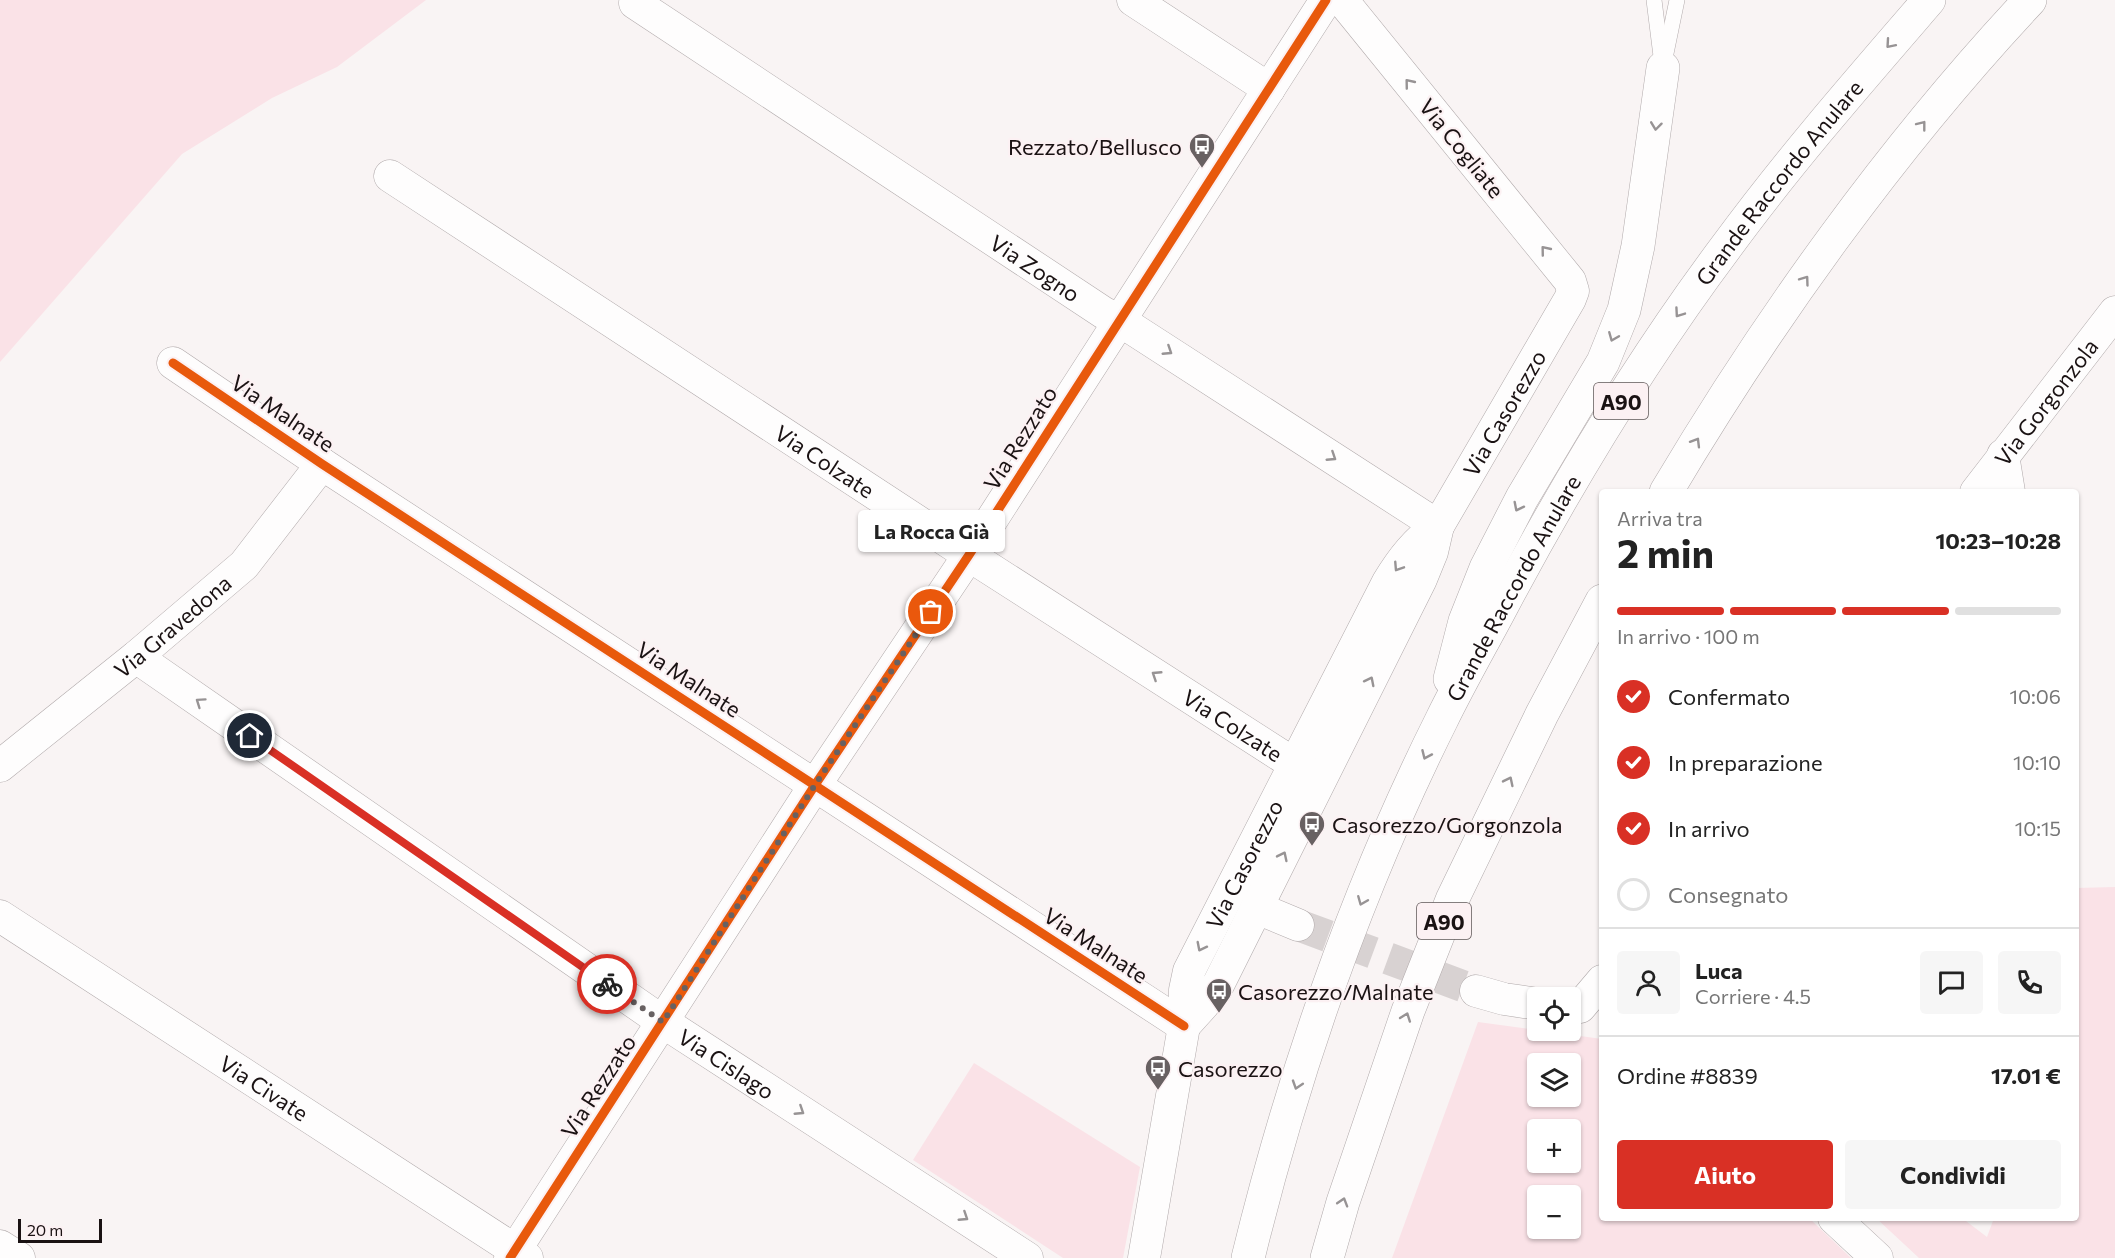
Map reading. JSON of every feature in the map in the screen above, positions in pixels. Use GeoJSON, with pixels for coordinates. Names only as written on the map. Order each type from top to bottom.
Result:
{"type":"FeatureCollection","features":[{"type":"Feature","properties":{"kind":"highway","name":"Grande Raccordo Anulare"},"geometry":{"type":"LineString","coordinates":[[1248,1258],[1265,1186],[1339,958],[1384,847],[1441,720],[1559,502],[1660,340],[1725,247],[1787,168],[1929,0]]}},
{"type":"Feature","properties":{"kind":"highway"},"geometry":{"type":"LineString","coordinates":[[1668,489],[1701,432],[1785,306],[1857,208],[1925,120],[2030,0]]}},
{"type":"Feature","properties":{"kind":"highway"},"geometry":{"type":"LineString","coordinates":[[1441,720],[1456,650],[1474,595],[1522,498],[1603,362],[1624,310],[1638,246],[1663,68]]}},
{"type":"Feature","properties":{"kind":"highway","name":"A90"},"geometry":{"type":"LineString","coordinates":[[1327,1258],[1343,1202],[1405,1022],[1452,900],[1542,714],[1599,607]]}},
{"type":"Feature","properties":{"kind":"street"},"geometry":{"type":"LineString","coordinates":[[1133,0],[1269,90]]}},
{"type":"Feature","properties":{"kind":"street","name":"Via Rezzato"},"geometry":{"type":"LineString","coordinates":[[517,1255],[815,785],[969,555],[1326,0]]}},
{"type":"Feature","properties":{"kind":"street","name":"Via Cogliate"},"geometry":{"type":"LineString","coordinates":[[1342,0],[1570,281],[1573,291],[1570,299]]}},
{"type":"Feature","properties":{"kind":"street","name":"Via Zogno"},"geometry":{"type":"LineString","coordinates":[[635,3],[1104,313],[1119,320],[1438,526]]}},
{"type":"Feature","properties":{"kind":"street","name":"Via Colzate"},"geometry":{"type":"LineString","coordinates":[[390,176],[969,555],[1294,764]]}},
{"type":"Feature","properties":{"kind":"street","name":"Via Casorezzo"},"geometry":{"type":"LineString","coordinates":[[1184,1026],[1219,983],[1427,566],[1438,526],[1570,299]]}},
{"type":"Feature","properties":{"kind":"street","name":"Via Gorgonzola"},"geometry":{"type":"LineString","coordinates":[[1978,489],[2115,312]]}},
{"type":"Feature","properties":{"kind":"street","name":"Via Malnate"},"geometry":{"type":"LineString","coordinates":[[173,363],[322,464],[1184,1026]]}},
{"type":"Feature","properties":{"kind":"street"},"geometry":{"type":"LineString","coordinates":[[2003,455],[2009,489]]}},
{"type":"Feature","properties":{"kind":"street","name":"Via Gravedona"},"geometry":{"type":"LineString","coordinates":[[0,766],[136,657],[244,566],[322,464]]}},
{"type":"Feature","properties":{"kind":"street","name":"Via Casorezzo"},"geometry":{"type":"LineString","coordinates":[[1144,1258],[1184,1026],[1185,990],[1192,963],[1388,582],[1404,557],[1419,540],[1438,526]]}},
{"type":"Feature","properties":{"kind":"street","name":"Via Cislago"},"geometry":{"type":"LineString","coordinates":[[136,657],[663,1022],[1027,1258]]}},
{"type":"Feature","properties":{"kind":"street"},"geometry":{"type":"LineString","coordinates":[[1257,908],[1298,925]]}},
{"type":"Feature","properties":{"kind":"street","name":"Via Civate"},"geometry":{"type":"LineString","coordinates":[[0,916],[517,1255]]}},
{"type":"Feature","properties":{"kind":"street"},"geometry":{"type":"LineString","coordinates":[[1584,1008],[1599,986]]}},
{"type":"Feature","properties":{"kind":"street"},"geometry":{"type":"LineString","coordinates":[[1476,992],[1527,1002]]}},
{"type":"Feature","properties":{"kind":"street"},"geometry":{"type":"LineString","coordinates":[[1837,1221],[1877,1258]]}},
{"type":"Feature","properties":{"kind":"street"},"geometry":{"type":"LineString","coordinates":[[0,1246],[19,1258]]}},
{"type":"Feature","properties":{"kind":"lane"},"geometry":{"type":"LineString","coordinates":[[1654,0],[1663,68]]}},
{"type":"Feature","properties":{"kind":"lane"},"geometry":{"type":"LineString","coordinates":[[1663,68],[1677,0]]}},
{"type":"Feature","properties":{"kind":"shaded area"},"geometry":{"type":"Polygon","coordinates":[[[0,0],[426,0],[337,67],[272,98],[182,154],[0,362],[0,0]]]}},
{"type":"Feature","properties":{"kind":"shaded area"},"geometry":{"type":"Polygon","coordinates":[[[2115,887],[2115,1258],[1919,1258],[1879,1221],[1966,1221],[1987,1237],[1993,1221],[2079,1221],[2079,888],[2115,887]]]}},
{"type":"Feature","properties":{"kind":"shaded area"},"geometry":{"type":"Polygon","coordinates":[[[1478,1022],[1527,1029],[1527,1041],[1581,1041],[1581,1036],[1599,1039],[1599,1221],[1812,1221],[1851,1258],[1392,1258],[1478,1022]]]}},
{"type":"Feature","properties":{"kind":"shaded area"},"geometry":{"type":"Polygon","coordinates":[[[974,1063],[1140,1167],[1123,1258],[1063,1258],[913,1160],[974,1063]]]}},
{"type":"Feature","properties":{"kind":"tunnel"},"geometry":{"type":"LineString","coordinates":[[1298,925],[1476,991]]}},
{"type":"Feature","properties":{"kind":"cycle path"},"geometry":{"type":"LineString","coordinates":[[510,1258],[815,785],[969,555],[1326,0]]}},
{"type":"Feature","properties":{"kind":"cycle path"},"geometry":{"type":"LineString","coordinates":[[173,363],[322,464],[1184,1026]]}},
{"type":"Feature","properties":{"kind":"way so far"},"geometry":{"type":"LineString","coordinates":[[607,984],[663,1022],[815,785],[931,612]]}},
{"type":"Feature","properties":{"kind":"place","name":"Rezzato/Bellusco"},"geometry":{"type":"Point","coordinates":[1202,169]}},
{"type":"Feature","properties":{"kind":"place","name":"La Rocca Già"},"geometry":{"type":"Point","coordinates":[931,612]}},
{"type":"Feature","properties":{"kind":"place","name":"Casorezzo/Gorgonzola"},"geometry":{"type":"Point","coordinates":[1312,847]}},
{"type":"Feature","properties":{"kind":"place","name":"Casorezzo/Malnate"},"geometry":{"type":"Point","coordinates":[1219,1014]}},
{"type":"Feature","properties":{"kind":"place","name":"Casorezzo"},"geometry":{"type":"Point","coordinates":[1158,1091]}},
{"type":"Feature","properties":{"kind":"route"},"geometry":{"type":"LineString","coordinates":[[250,736],[607,984]]}}]}
